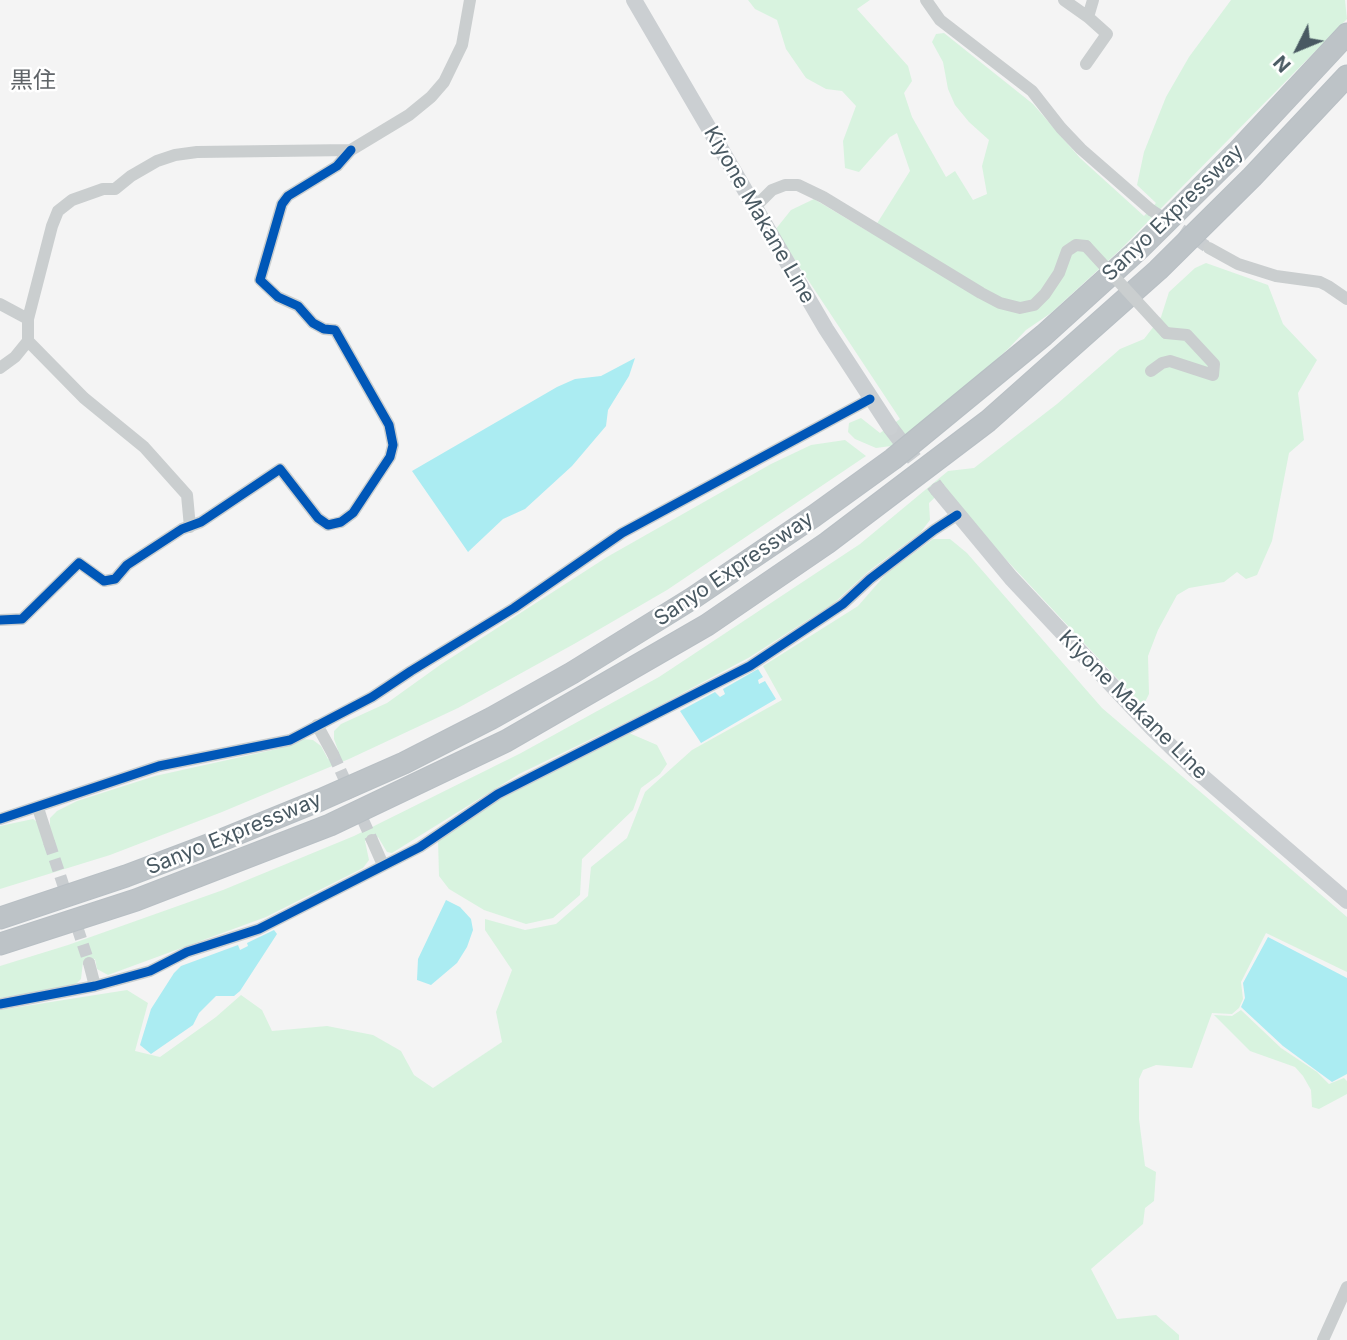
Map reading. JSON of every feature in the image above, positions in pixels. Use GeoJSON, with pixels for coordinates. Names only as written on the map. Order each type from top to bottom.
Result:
{"type":"FeatureCollection","features":[{"type":"Feature","properties":{"kind":"highway","name":"Sanyo Expressway"},"geometry":{"type":"LineString","coordinates":[[0,918],[127,876],[224,839],[404,763],[572,673],[693,598],[892,459],[1044,335],[1149,240],[1237,152],[1342,40]]}},
{"type":"Feature","properties":{"kind":"highway","name":"Sanyo Expressway"},"geometry":{"type":"LineString","coordinates":[[0,944],[136,900],[330,825],[506,741],[707,625],[838,535],[988,421],[1158,270],[1252,177],[1347,76]]}},
{"type":"Feature","properties":{"kind":"main road","name":"Kiyone Makane Line"},"geometry":{"type":"LineString","coordinates":[[634,0],[754,208],[870,400],[890,427]]}},
{"type":"Feature","properties":{"kind":"main road","name":"Kiyone Makane Line"},"geometry":{"type":"LineString","coordinates":[[938,491],[1068,641],[1152,728],[1195,770],[1347,901]]}},
{"type":"Feature","properties":{"kind":"street"},"geometry":{"type":"LineString","coordinates":[[0,620],[22,619],[79,563],[104,581],[114,579],[127,565],[182,529],[201,522],[280,469],[318,518],[328,525],[341,522],[353,513],[390,457],[393,445],[389,425],[335,330],[324,329],[313,323],[298,306],[278,297],[260,280],[282,204],[289,196],[337,166],[351,150],[409,115],[444,82],[462,45],[470,0]]}},
{"type":"Feature","properties":{"kind":"street"},"geometry":{"type":"LineString","coordinates":[[926,0],[940,20],[1032,91],[1081,149],[1151,210]]}},
{"type":"Feature","properties":{"kind":"street"},"geometry":{"type":"LineString","coordinates":[[1064,0],[1107,34],[1086,64]]}},
{"type":"Feature","properties":{"kind":"street"},"geometry":{"type":"LineString","coordinates":[[1088,17],[1093,0]]}},
{"type":"Feature","properties":{"kind":"street"},"geometry":{"type":"LineString","coordinates":[[0,368],[15,357],[28,341],[28,319],[52,226],[58,211],[72,200],[103,189],[115,188],[157,161],[175,155],[197,152],[351,150]]}},
{"type":"Feature","properties":{"kind":"street"},"geometry":{"type":"LineString","coordinates":[[754,208],[772,190],[785,185],[798,185],[823,197],[981,293],[1000,303],[1020,308],[1034,305],[1045,294],[1059,274],[1067,251],[1076,245],[1086,246],[1166,333],[1186,335],[1214,364],[1213,375],[1170,361],[1151,371]]}},
{"type":"Feature","properties":{"kind":"street"},"geometry":{"type":"LineString","coordinates":[[1209,248],[1238,264],[1276,276],[1320,282],[1347,299]]}},
{"type":"Feature","properties":{"kind":"street"},"geometry":{"type":"LineString","coordinates":[[0,304],[28,319]]}},
{"type":"Feature","properties":{"kind":"street"},"geometry":{"type":"LineString","coordinates":[[28,341],[84,398],[144,447],[187,495],[190,527]]}},
{"type":"Feature","properties":{"kind":"street"},"geometry":{"type":"LineString","coordinates":[[0,819],[159,766],[290,740],[372,698],[514,608],[622,533],[870,400]]}},
{"type":"Feature","properties":{"kind":"street"},"geometry":{"type":"LineString","coordinates":[[0,1004],[95,986],[150,971],[187,952],[259,929],[420,847],[498,794],[750,666],[844,604],[870,579],[957,515]]}},
{"type":"Feature","properties":{"kind":"street"},"geometry":{"type":"LineString","coordinates":[[317,725],[333,754]]}},
{"type":"Feature","properties":{"kind":"street"},"geometry":{"type":"LineString","coordinates":[[38,808],[49,842]]}},
{"type":"Feature","properties":{"kind":"street"},"geometry":{"type":"LineString","coordinates":[[372,841],[383,865]]}},
{"type":"Feature","properties":{"kind":"street"},"geometry":{"type":"LineString","coordinates":[[89,963],[95,986]]}},
{"type":"Feature","properties":{"kind":"street"},"geometry":{"type":"LineString","coordinates":[[1323,1340],[1347,1287]]}},
{"type":"Feature","properties":{"kind":"green space"},"geometry":{"type":"Polygon","coordinates":[[[748,0],[870,0],[857,9],[908,66],[912,81],[904,93],[912,117],[946,177],[955,171],[973,200],[987,194],[982,166],[989,140],[955,105],[948,89],[943,62],[932,42],[936,34],[944,33],[1033,104],[1080,158],[1144,216],[1156,203],[1137,185],[1144,152],[1166,97],[1189,57],[1231,0],[1345,0],[1347,19],[1121,249],[1051,313],[1026,330],[972,382],[891,446],[876,448],[855,439],[848,432],[849,423],[861,418],[880,433],[900,419],[775,230],[791,210],[814,199],[871,233],[910,171],[897,133],[890,137],[859,172],[845,168],[843,141],[856,106],[842,91],[826,89],[806,78],[786,49],[777,20],[755,9],[748,0]]]}},
{"type":"Feature","properties":{"kind":"green space"},"geometry":{"type":"Polygon","coordinates":[[[1206,263],[1268,285],[1283,324],[1317,360],[1298,393],[1304,440],[1289,453],[1272,541],[1257,575],[1246,579],[1237,572],[1224,582],[1189,588],[1177,595],[1158,630],[1148,656],[1149,694],[1143,706],[998,551],[945,488],[929,503],[930,520],[920,533],[869,571],[834,603],[750,657],[647,712],[519,774],[392,853],[387,852],[378,837],[365,841],[369,860],[363,868],[266,917],[108,975],[97,969],[95,959],[83,962],[81,979],[74,986],[0,998],[0,966],[223,890],[354,836],[521,753],[659,677],[860,544],[948,471],[974,468],[1057,404],[1120,349],[1144,339],[1161,317],[1169,292],[1195,268],[1206,263]]]}},
{"type":"Feature","properties":{"kind":"green space"},"geometry":{"type":"Polygon","coordinates":[[[845,440],[866,456],[667,590],[458,708],[349,759],[222,812],[110,855],[0,889],[0,826],[33,819],[50,831],[50,818],[57,811],[77,801],[155,776],[277,749],[303,739],[313,740],[321,746],[328,759],[339,753],[334,731],[341,724],[387,703],[440,665],[607,557],[771,464],[811,445],[845,440]]]}},
{"type":"Feature","properties":{"kind":"green space"},"geometry":{"type":"Polygon","coordinates":[[[933,539],[950,539],[967,553],[1102,708],[1347,917],[1347,972],[1266,933],[1241,982],[1243,999],[1239,1008],[1232,1014],[1212,1013],[1192,1068],[1156,1065],[1143,1070],[1139,1079],[1139,1119],[1145,1166],[1156,1172],[1154,1201],[1145,1208],[1143,1224],[1091,1269],[1117,1319],[1156,1315],[1179,1335],[1179,1340],[0,1340],[0,1010],[127,990],[148,1003],[135,1051],[160,1057],[216,1017],[241,995],[262,1010],[272,1031],[327,1026],[373,1035],[401,1051],[414,1075],[433,1088],[502,1042],[496,1012],[512,970],[485,930],[485,919],[525,930],[556,924],[588,896],[591,867],[627,838],[645,792],[692,750],[782,700],[763,666],[858,606],[886,574],[933,539]]]}},
{"type":"Feature","properties":{"kind":"green space"},"geometry":{"type":"Polygon","coordinates":[[[629,733],[657,745],[667,764],[660,774],[641,788],[633,810],[582,859],[580,895],[553,918],[526,924],[484,910],[449,889],[439,876],[438,839],[513,789],[629,733]]]}},
{"type":"Feature","properties":{"kind":"green space"},"geometry":{"type":"Polygon","coordinates":[[[1241,1010],[1281,1048],[1317,1072],[1329,1084],[1344,1078],[1347,1081],[1347,1094],[1319,1109],[1312,1107],[1311,1090],[1295,1067],[1250,1051],[1214,1015],[1232,1016],[1241,1010]]]}},
{"type":"Feature","properties":{"kind":"water"},"geometry":{"type":"Polygon","coordinates":[[[635,358],[629,376],[608,410],[606,426],[572,466],[525,509],[503,519],[468,552],[412,471],[557,387],[575,379],[601,376],[635,358]]]}},
{"type":"Feature","properties":{"kind":"water"},"geometry":{"type":"Polygon","coordinates":[[[758,669],[763,677],[758,680],[759,684],[765,681],[776,699],[701,743],[680,711],[715,692],[720,697],[725,694],[723,689],[758,669]]]}},
{"type":"Feature","properties":{"kind":"water"},"geometry":{"type":"Polygon","coordinates":[[[446,900],[460,907],[471,919],[473,930],[457,963],[431,985],[417,980],[418,959],[446,900]]]}},
{"type":"Feature","properties":{"kind":"water"},"geometry":{"type":"Polygon","coordinates":[[[274,930],[277,934],[240,991],[234,996],[216,996],[199,1013],[193,1025],[151,1054],[140,1045],[151,1009],[181,966],[238,945],[240,950],[248,946],[247,943],[274,930]]]}},
{"type":"Feature","properties":{"kind":"water"},"geometry":{"type":"Polygon","coordinates":[[[1268,937],[1347,978],[1347,1074],[1332,1082],[1283,1046],[1241,1007],[1245,998],[1243,983],[1268,937]]]}},
{"type":"Feature","properties":{"kind":"tunnel"},"geometry":{"type":"LineString","coordinates":[[1151,210],[1209,248]]}},
{"type":"Feature","properties":{"kind":"tunnel"},"geometry":{"type":"LineString","coordinates":[[890,427],[938,490]]}},
{"type":"Feature","properties":{"kind":"tunnel"},"geometry":{"type":"LineString","coordinates":[[333,754],[372,840]]}},
{"type":"Feature","properties":{"kind":"tunnel"},"geometry":{"type":"LineString","coordinates":[[49,842],[89,963]]}},
{"type":"Feature","properties":{"kind":"cycle path"},"geometry":{"type":"LineString","coordinates":[[0,620],[22,619],[79,563],[104,581],[115,579],[127,565],[182,529],[201,522],[280,469],[318,518],[328,525],[341,522],[353,513],[390,457],[393,445],[389,425],[335,330],[324,329],[313,323],[298,306],[278,297],[260,280],[282,204],[288,196],[337,166],[351,150]]}},
{"type":"Feature","properties":{"kind":"cycle path"},"geometry":{"type":"LineString","coordinates":[[0,819],[159,766],[290,740],[372,697],[514,608],[622,533],[870,399]]}},
{"type":"Feature","properties":{"kind":"cycle path"},"geometry":{"type":"LineString","coordinates":[[0,1004],[95,986],[150,971],[187,952],[259,929],[420,847],[498,794],[750,666],[843,604],[870,579],[957,515]]}},
{"type":"Feature","properties":{"kind":"district","name":"黒住"},"geometry":{"type":"Point","coordinates":[33,81]}}]}
